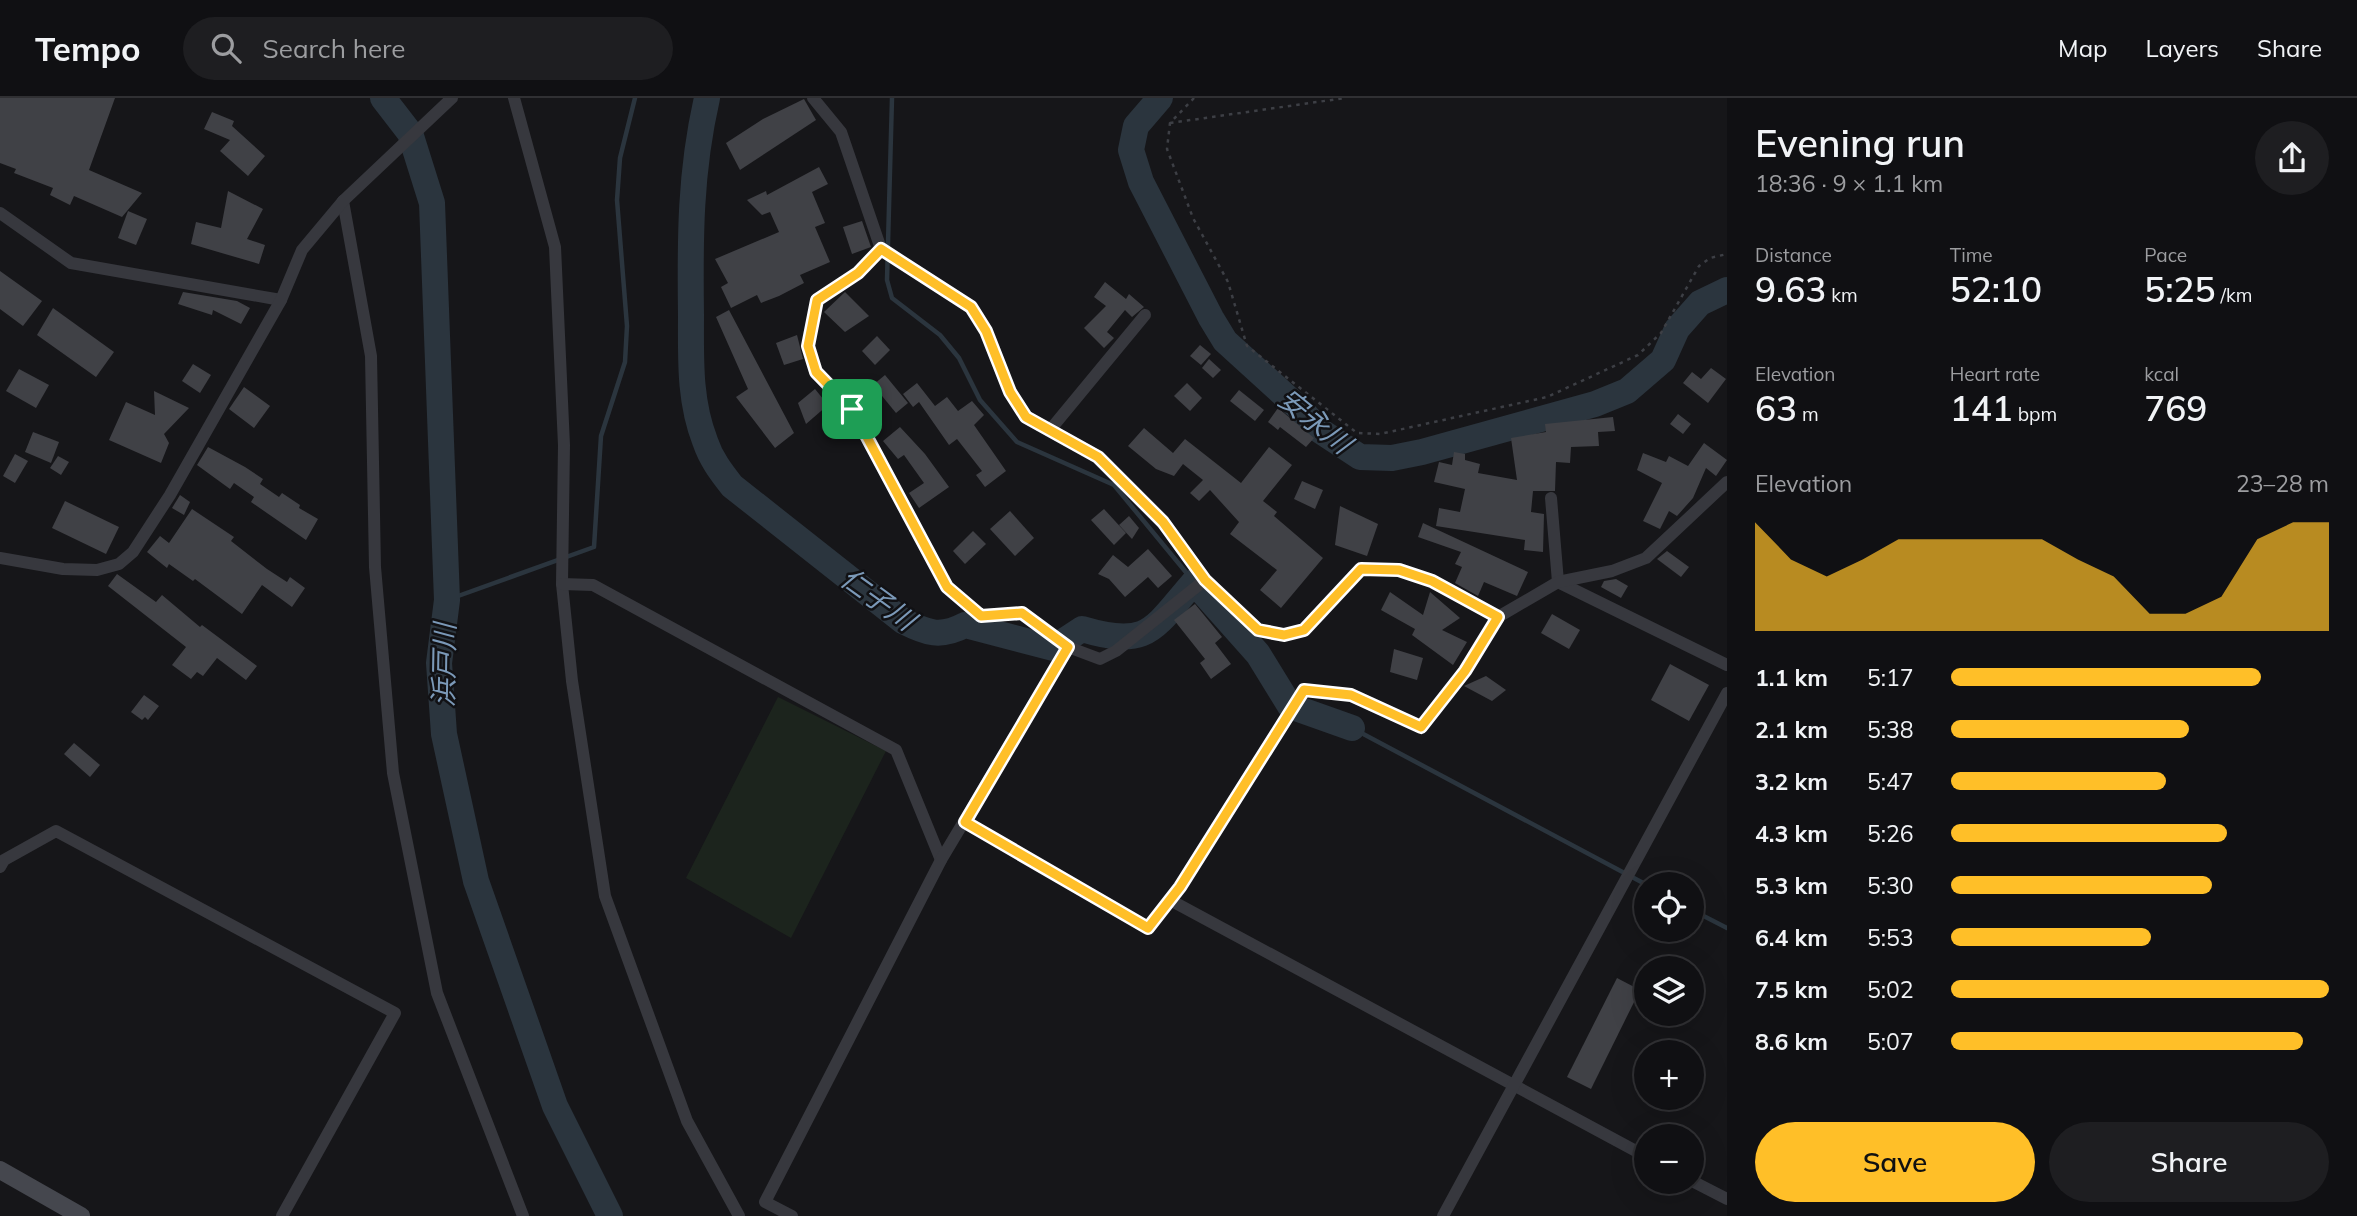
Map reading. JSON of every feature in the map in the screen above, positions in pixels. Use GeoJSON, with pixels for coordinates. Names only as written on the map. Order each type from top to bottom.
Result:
{"type":"FeatureCollection","features":[{"type":"Feature","properties":{"kind":"street"},"geometry":{"type":"LineString","coordinates":[[0,558],[63,569],[97,570],[119,564],[133,552],[170,495],[281,300],[302,250],[343,201],[452,98]]}},
{"type":"Feature","properties":{"kind":"street"},"geometry":{"type":"LineString","coordinates":[[514,98],[555,247],[564,445],[562,584],[572,681],[605,896],[687,1121],[739,1216]]}},
{"type":"Feature","properties":{"kind":"street"},"geometry":{"type":"LineString","coordinates":[[813,98],[841,132],[881,249],[971,307],[986,331],[1010,392],[1026,417],[1098,457],[1163,522],[1205,580],[1258,630],[1284,635],[1304,630],[1361,569],[1399,570],[1432,581],[1498,617]]}},
{"type":"Feature","properties":{"kind":"street"},"geometry":{"type":"LineString","coordinates":[[343,201],[371,356],[375,568],[393,773],[437,993],[523,1216]]}},
{"type":"Feature","properties":{"kind":"street"},"geometry":{"type":"LineString","coordinates":[[0,213],[71,263],[281,300]]}},
{"type":"Feature","properties":{"kind":"street"},"geometry":{"type":"LineString","coordinates":[[881,249],[858,273],[817,300],[808,346],[816,372],[852,409],[947,587],[981,616],[1022,613],[1068,647],[1100,659],[1116,652],[1205,580]]}},
{"type":"Feature","properties":{"kind":"street"},"geometry":{"type":"LineString","coordinates":[[1050,430],[1145,315]]}},
{"type":"Feature","properties":{"kind":"street"},"geometry":{"type":"LineString","coordinates":[[965,822],[1148,928],[1170,900],[1304,690],[1351,695],[1421,727],[1465,671],[1498,617],[1558,582],[1612,571],[1646,558],[1725,488]]}},
{"type":"Feature","properties":{"kind":"street"},"geometry":{"type":"LineString","coordinates":[[1551,498],[1558,582]]}},
{"type":"Feature","properties":{"kind":"street"},"geometry":{"type":"LineString","coordinates":[[1558,582],[1727,666]]}},
{"type":"Feature","properties":{"kind":"street"},"geometry":{"type":"LineString","coordinates":[[562,584],[593,585],[896,750],[941,860]]}},
{"type":"Feature","properties":{"kind":"street"},"geometry":{"type":"LineString","coordinates":[[792,1216],[765,1202],[941,860],[1068,647]]}},
{"type":"Feature","properties":{"kind":"street"},"geometry":{"type":"LineString","coordinates":[[1443,1216],[1727,693]]}},
{"type":"Feature","properties":{"kind":"street"},"geometry":{"type":"LineString","coordinates":[[0,867],[4,860],[55,831],[395,1013],[282,1216]]}},
{"type":"Feature","properties":{"kind":"street"},"geometry":{"type":"LineString","coordinates":[[1170,900],[1514,1088],[1634,1150]]}},
{"type":"Feature","properties":{"kind":"street"},"geometry":{"type":"LineString","coordinates":[[0,1170],[81,1216]]}},
{"type":"Feature","properties":{"kind":"street"},"geometry":{"type":"LineString","coordinates":[[1704,1187],[1727,1199]]}},
{"type":"Feature","properties":{"kind":"path"},"geometry":{"type":"LineString","coordinates":[[1194,98],[1170,123],[1167,149],[1193,218],[1228,282],[1247,346],[1357,433],[1380,434],[1547,397],[1638,355],[1661,333],[1699,266],[1710,258],[1727,254]]}},
{"type":"Feature","properties":{"kind":"path"},"geometry":{"type":"LineString","coordinates":[[1170,123],[1345,98]]}},
{"type":"Feature","properties":{"kind":"shaded area"},"geometry":{"type":"Polygon","coordinates":[[[778,697],[886,751],[791,938],[686,878],[778,697]]]}},
{"type":"Feature","properties":{"kind":"building"},"geometry":{"type":"Polygon","coordinates":[[[0,98],[115,98],[89,170],[142,193],[122,217],[74,196],[70,205],[50,195],[53,188],[14,173],[16,169],[0,163],[0,98]]]}},
{"type":"Feature","properties":{"kind":"building"},"geometry":{"type":"Polygon","coordinates":[[[804,99],[816,120],[740,170],[726,143],[763,119],[804,99]]]}},
{"type":"Feature","properties":{"kind":"building"},"geometry":{"type":"Polygon","coordinates":[[[212,112],[234,121],[232,126],[265,156],[248,176],[220,151],[230,140],[204,129],[212,112]]]}},
{"type":"Feature","properties":{"kind":"building"},"geometry":{"type":"Polygon","coordinates":[[[819,167],[828,184],[812,192],[825,223],[815,227],[830,262],[800,275],[804,283],[779,296],[761,303],[757,295],[731,308],[721,287],[728,283],[715,259],[779,232],[770,212],[762,215],[747,200],[766,191],[767,195],[819,167]]]}},
{"type":"Feature","properties":{"kind":"building"},"geometry":{"type":"Polygon","coordinates":[[[228,191],[263,209],[247,239],[265,245],[259,264],[191,244],[196,222],[221,228],[228,191]]]}},
{"type":"Feature","properties":{"kind":"building"},"geometry":{"type":"Polygon","coordinates":[[[128,211],[147,219],[136,245],[118,238],[128,211]]]}},
{"type":"Feature","properties":{"kind":"building"},"geometry":{"type":"Polygon","coordinates":[[[862,221],[871,247],[852,254],[843,227],[862,221]]]}},
{"type":"Feature","properties":{"kind":"building"},"geometry":{"type":"Polygon","coordinates":[[[0,271],[42,301],[23,326],[0,309],[0,271]]]}},
{"type":"Feature","properties":{"kind":"building"},"geometry":{"type":"Polygon","coordinates":[[[1105,282],[1126,299],[1129,294],[1144,307],[1132,317],[1125,310],[1107,332],[1114,338],[1104,348],[1084,328],[1106,306],[1094,297],[1105,282]]]}},
{"type":"Feature","properties":{"kind":"building"},"geometry":{"type":"Polygon","coordinates":[[[183,292],[237,301],[250,308],[241,324],[213,310],[212,315],[178,304],[183,292]]]}},
{"type":"Feature","properties":{"kind":"building"},"geometry":{"type":"Polygon","coordinates":[[[845,292],[869,316],[845,332],[824,312],[845,292]]]}},
{"type":"Feature","properties":{"kind":"building"},"geometry":{"type":"Polygon","coordinates":[[[53,308],[114,352],[96,377],[37,335],[53,308]]]}},
{"type":"Feature","properties":{"kind":"building"},"geometry":{"type":"Polygon","coordinates":[[[729,310],[794,433],[775,448],[736,397],[748,389],[716,317],[729,310]]]}},
{"type":"Feature","properties":{"kind":"building"},"geometry":{"type":"Polygon","coordinates":[[[797,335],[803,359],[784,365],[776,343],[797,335]]]}},
{"type":"Feature","properties":{"kind":"building"},"geometry":{"type":"Polygon","coordinates":[[[877,336],[890,350],[875,365],[862,351],[877,336]]]}},
{"type":"Feature","properties":{"kind":"building"},"geometry":{"type":"Polygon","coordinates":[[[1200,345],[1211,354],[1201,365],[1190,356],[1200,345]]]}},
{"type":"Feature","properties":{"kind":"building"},"geometry":{"type":"Polygon","coordinates":[[[1209,359],[1221,370],[1213,378],[1202,368],[1209,359]]]}},
{"type":"Feature","properties":{"kind":"building"},"geometry":{"type":"Polygon","coordinates":[[[193,364],[211,375],[200,393],[182,381],[193,364]]]}},
{"type":"Feature","properties":{"kind":"building"},"geometry":{"type":"Polygon","coordinates":[[[1711,368],[1726,379],[1708,403],[1683,383],[1692,372],[1701,379],[1711,368]]]}},
{"type":"Feature","properties":{"kind":"building"},"geometry":{"type":"Polygon","coordinates":[[[19,369],[49,385],[36,408],[6,391],[19,369]]]}},
{"type":"Feature","properties":{"kind":"building"},"geometry":{"type":"Polygon","coordinates":[[[885,375],[908,403],[896,413],[873,385],[885,375]]]}},
{"type":"Feature","properties":{"kind":"building"},"geometry":{"type":"Polygon","coordinates":[[[917,383],[935,406],[947,397],[958,411],[972,401],[984,415],[974,425],[1006,471],[985,487],[976,475],[982,471],[957,439],[949,445],[919,402],[913,407],[903,394],[917,383]]]}},
{"type":"Feature","properties":{"kind":"building"},"geometry":{"type":"Polygon","coordinates":[[[1187,383],[1202,398],[1190,411],[1174,396],[1187,383]]]}},
{"type":"Feature","properties":{"kind":"building"},"geometry":{"type":"Polygon","coordinates":[[[244,387],[270,406],[254,428],[229,409],[244,387]]]}},
{"type":"Feature","properties":{"kind":"building"},"geometry":{"type":"Polygon","coordinates":[[[815,389],[828,405],[806,424],[798,403],[815,389]]]}},
{"type":"Feature","properties":{"kind":"building"},"geometry":{"type":"Polygon","coordinates":[[[1239,390],[1264,410],[1255,421],[1230,401],[1239,390]]]}},
{"type":"Feature","properties":{"kind":"building"},"geometry":{"type":"Polygon","coordinates":[[[154,391],[189,408],[164,434],[169,443],[161,463],[109,440],[126,402],[155,415],[154,391]]]}},
{"type":"Feature","properties":{"kind":"building"},"geometry":{"type":"Polygon","coordinates":[[[1278,408],[1314,438],[1306,447],[1280,427],[1278,430],[1268,422],[1278,408]]]}},
{"type":"Feature","properties":{"kind":"building"},"geometry":{"type":"Polygon","coordinates":[[[1678,414],[1691,424],[1683,434],[1670,424],[1678,414]]]}},
{"type":"Feature","properties":{"kind":"building"},"geometry":{"type":"Polygon","coordinates":[[[1613,417],[1615,431],[1598,432],[1599,446],[1571,447],[1570,463],[1556,462],[1555,491],[1533,491],[1531,512],[1544,514],[1543,552],[1524,550],[1525,540],[1436,526],[1439,508],[1460,512],[1465,489],[1434,482],[1439,462],[1452,465],[1454,452],[1465,454],[1465,460],[1480,464],[1478,473],[1517,480],[1511,438],[1546,432],[1545,424],[1613,417]]]}},
{"type":"Feature","properties":{"kind":"building"},"geometry":{"type":"Polygon","coordinates":[[[900,427],[925,454],[949,487],[919,508],[909,493],[924,483],[904,455],[898,459],[883,441],[900,427]]]}},
{"type":"Feature","properties":{"kind":"building"},"geometry":{"type":"Polygon","coordinates":[[[1144,428],[1173,453],[1185,439],[1241,483],[1269,447],[1292,465],[1263,501],[1277,512],[1274,516],[1323,558],[1281,608],[1260,590],[1277,570],[1230,534],[1239,522],[1210,490],[1199,501],[1190,493],[1203,480],[1183,464],[1174,476],[1156,469],[1128,446],[1144,428]]]}},
{"type":"Feature","properties":{"kind":"building"},"geometry":{"type":"Polygon","coordinates":[[[33,432],[59,442],[51,463],[25,452],[33,432]]]}},
{"type":"Feature","properties":{"kind":"building"},"geometry":{"type":"Polygon","coordinates":[[[1704,443],[1727,460],[1716,476],[1706,468],[1693,498],[1677,516],[1669,511],[1660,529],[1643,521],[1662,483],[1637,470],[1643,453],[1666,462],[1669,456],[1688,466],[1704,443]]]}},
{"type":"Feature","properties":{"kind":"building"},"geometry":{"type":"Polygon","coordinates":[[[208,447],[245,467],[263,479],[260,484],[279,497],[282,493],[300,505],[299,508],[318,519],[306,540],[251,502],[254,497],[234,483],[230,489],[197,465],[208,447]]]}},
{"type":"Feature","properties":{"kind":"building"},"geometry":{"type":"Polygon","coordinates":[[[15,454],[28,461],[15,483],[3,476],[15,454]]]}},
{"type":"Feature","properties":{"kind":"building"},"geometry":{"type":"Polygon","coordinates":[[[58,456],[69,462],[61,475],[50,468],[58,456]]]}},
{"type":"Feature","properties":{"kind":"building"},"geometry":{"type":"Polygon","coordinates":[[[1302,481],[1323,490],[1315,509],[1294,499],[1302,481]]]}},
{"type":"Feature","properties":{"kind":"building"},"geometry":{"type":"Polygon","coordinates":[[[180,495],[190,502],[184,515],[172,508],[180,495]]]}},
{"type":"Feature","properties":{"kind":"building"},"geometry":{"type":"Polygon","coordinates":[[[65,501],[119,527],[106,554],[52,528],[65,501]]]}},
{"type":"Feature","properties":{"kind":"building"},"geometry":{"type":"Polygon","coordinates":[[[1340,506],[1378,524],[1367,556],[1335,545],[1340,506]]]}},
{"type":"Feature","properties":{"kind":"building"},"geometry":{"type":"Polygon","coordinates":[[[192,509],[234,537],[231,541],[267,569],[287,582],[290,577],[305,588],[292,607],[262,585],[242,614],[195,579],[193,581],[169,564],[167,568],[147,552],[160,536],[169,543],[192,509]]]}},
{"type":"Feature","properties":{"kind":"building"},"geometry":{"type":"Polygon","coordinates":[[[1104,509],[1126,533],[1114,545],[1091,520],[1104,509]]]}},
{"type":"Feature","properties":{"kind":"building"},"geometry":{"type":"Polygon","coordinates":[[[1010,511],[1034,538],[1015,556],[990,529],[1010,511]]]}},
{"type":"Feature","properties":{"kind":"building"},"geometry":{"type":"Polygon","coordinates":[[[1129,516],[1139,528],[1132,539],[1119,525],[1129,516]]]}},
{"type":"Feature","properties":{"kind":"building"},"geometry":{"type":"Polygon","coordinates":[[[1423,523],[1528,572],[1517,596],[1484,582],[1478,596],[1455,583],[1462,567],[1455,564],[1461,552],[1418,537],[1423,523]]]}},
{"type":"Feature","properties":{"kind":"building"},"geometry":{"type":"Polygon","coordinates":[[[973,531],[986,544],[965,564],[953,551],[973,531]]]}},
{"type":"Feature","properties":{"kind":"building"},"geometry":{"type":"Polygon","coordinates":[[[1148,549],[1172,576],[1158,588],[1148,577],[1125,597],[1109,579],[1098,574],[1113,555],[1128,567],[1148,549]]]}},
{"type":"Feature","properties":{"kind":"building"},"geometry":{"type":"Polygon","coordinates":[[[1667,551],[1689,567],[1681,577],[1657,559],[1667,551]]]}},
{"type":"Feature","properties":{"kind":"building"},"geometry":{"type":"Polygon","coordinates":[[[117,574],[156,602],[162,595],[200,627],[202,625],[257,666],[246,680],[217,658],[203,676],[197,672],[191,679],[172,665],[186,647],[108,586],[117,574]]]}},
{"type":"Feature","properties":{"kind":"building"},"geometry":{"type":"Polygon","coordinates":[[[1616,579],[1628,586],[1621,598],[1601,587],[1604,581],[1616,579]]]}},
{"type":"Feature","properties":{"kind":"building"},"geometry":{"type":"Polygon","coordinates":[[[1390,592],[1423,615],[1430,592],[1460,618],[1442,630],[1467,642],[1453,665],[1412,635],[1415,629],[1381,610],[1390,592]]]}},
{"type":"Feature","properties":{"kind":"building"},"geometry":{"type":"Polygon","coordinates":[[[1195,604],[1222,637],[1215,643],[1231,664],[1211,679],[1200,663],[1205,659],[1174,620],[1195,604]]]}},
{"type":"Feature","properties":{"kind":"building"},"geometry":{"type":"Polygon","coordinates":[[[1552,614],[1580,630],[1569,649],[1541,633],[1552,614]]]}},
{"type":"Feature","properties":{"kind":"building"},"geometry":{"type":"Polygon","coordinates":[[[1394,649],[1423,658],[1417,680],[1390,672],[1394,649]]]}},
{"type":"Feature","properties":{"kind":"building"},"geometry":{"type":"Polygon","coordinates":[[[1670,664],[1709,685],[1689,721],[1651,700],[1670,664]]]}},
{"type":"Feature","properties":{"kind":"building"},"geometry":{"type":"Polygon","coordinates":[[[1486,676],[1506,690],[1492,701],[1464,686],[1486,676]]]}},
{"type":"Feature","properties":{"kind":"building"},"geometry":{"type":"Polygon","coordinates":[[[144,695],[159,706],[148,720],[145,717],[142,720],[131,712],[144,695]]]}},
{"type":"Feature","properties":{"kind":"building"},"geometry":{"type":"Polygon","coordinates":[[[74,743],[100,765],[90,777],[64,754],[74,743]]]}},
{"type":"Feature","properties":{"kind":"building"},"geometry":{"type":"Polygon","coordinates":[[[1617,978],[1634,987],[1634,1002],[1591,1089],[1567,1077],[1617,978]]]}},
{"type":"Feature","properties":{"kind":"waterway","name":"浜戸川"},"geometry":{"type":"LineString","coordinates":[[383,98],[410,133],[432,203],[447,600],[439,663],[444,734],[476,881],[555,1106],[610,1216]]}},
{"type":"Feature","properties":{"kind":"waterway"},"geometry":{"type":"LineString","coordinates":[[447,600],[594,547],[601,436],[625,362],[627,326],[617,200],[620,158],[635,98]]}},
{"type":"Feature","properties":{"kind":"waterway","name":"仁子川"},"geometry":{"type":"LineString","coordinates":[[707,98],[697,152],[692,206],[692,379],[696,410],[707,448],[732,486],[903,621],[927,631],[948,632],[965,625],[1053,648],[1082,629],[1104,635],[1136,635],[1148,631],[1158,623],[1194,582],[1258,654],[1290,706],[1352,728]]}},
{"type":"Feature","properties":{"kind":"waterway"},"geometry":{"type":"LineString","coordinates":[[892,98],[887,280],[892,298],[940,335],[959,358],[980,400],[1017,442],[1114,485],[1194,582]]}},
{"type":"Feature","properties":{"kind":"waterway","name":"安永川"},"geometry":{"type":"LineString","coordinates":[[1160,98],[1136,126],[1131,150],[1141,182],[1211,318],[1225,341],[1302,411],[1319,430],[1360,457],[1392,458],[1422,452],[1595,404],[1627,391],[1663,360],[1677,329],[1700,303],[1727,290]]}},
{"type":"Feature","properties":{"kind":"waterway"},"geometry":{"type":"LineString","coordinates":[[1352,728],[1634,878]]}},
{"type":"Feature","properties":{"kind":"waterway"},"geometry":{"type":"LineString","coordinates":[[1704,916],[1727,928]]}},
{"type":"Feature","properties":{"kind":"route"},"geometry":{"type":"LineString","coordinates":[[881,249],[971,307],[986,331],[1010,392],[1026,417],[1098,457],[1163,522],[1205,580],[1258,630],[1284,635],[1304,630],[1361,569],[1399,570],[1432,581],[1498,617],[1465,671],[1421,727],[1351,695],[1304,690],[1180,887],[1148,928],[965,822],[1068,647],[1022,613],[981,616],[947,587],[933,566],[852,409],[816,372],[808,346],[817,300],[858,273],[881,249]]}}]}
